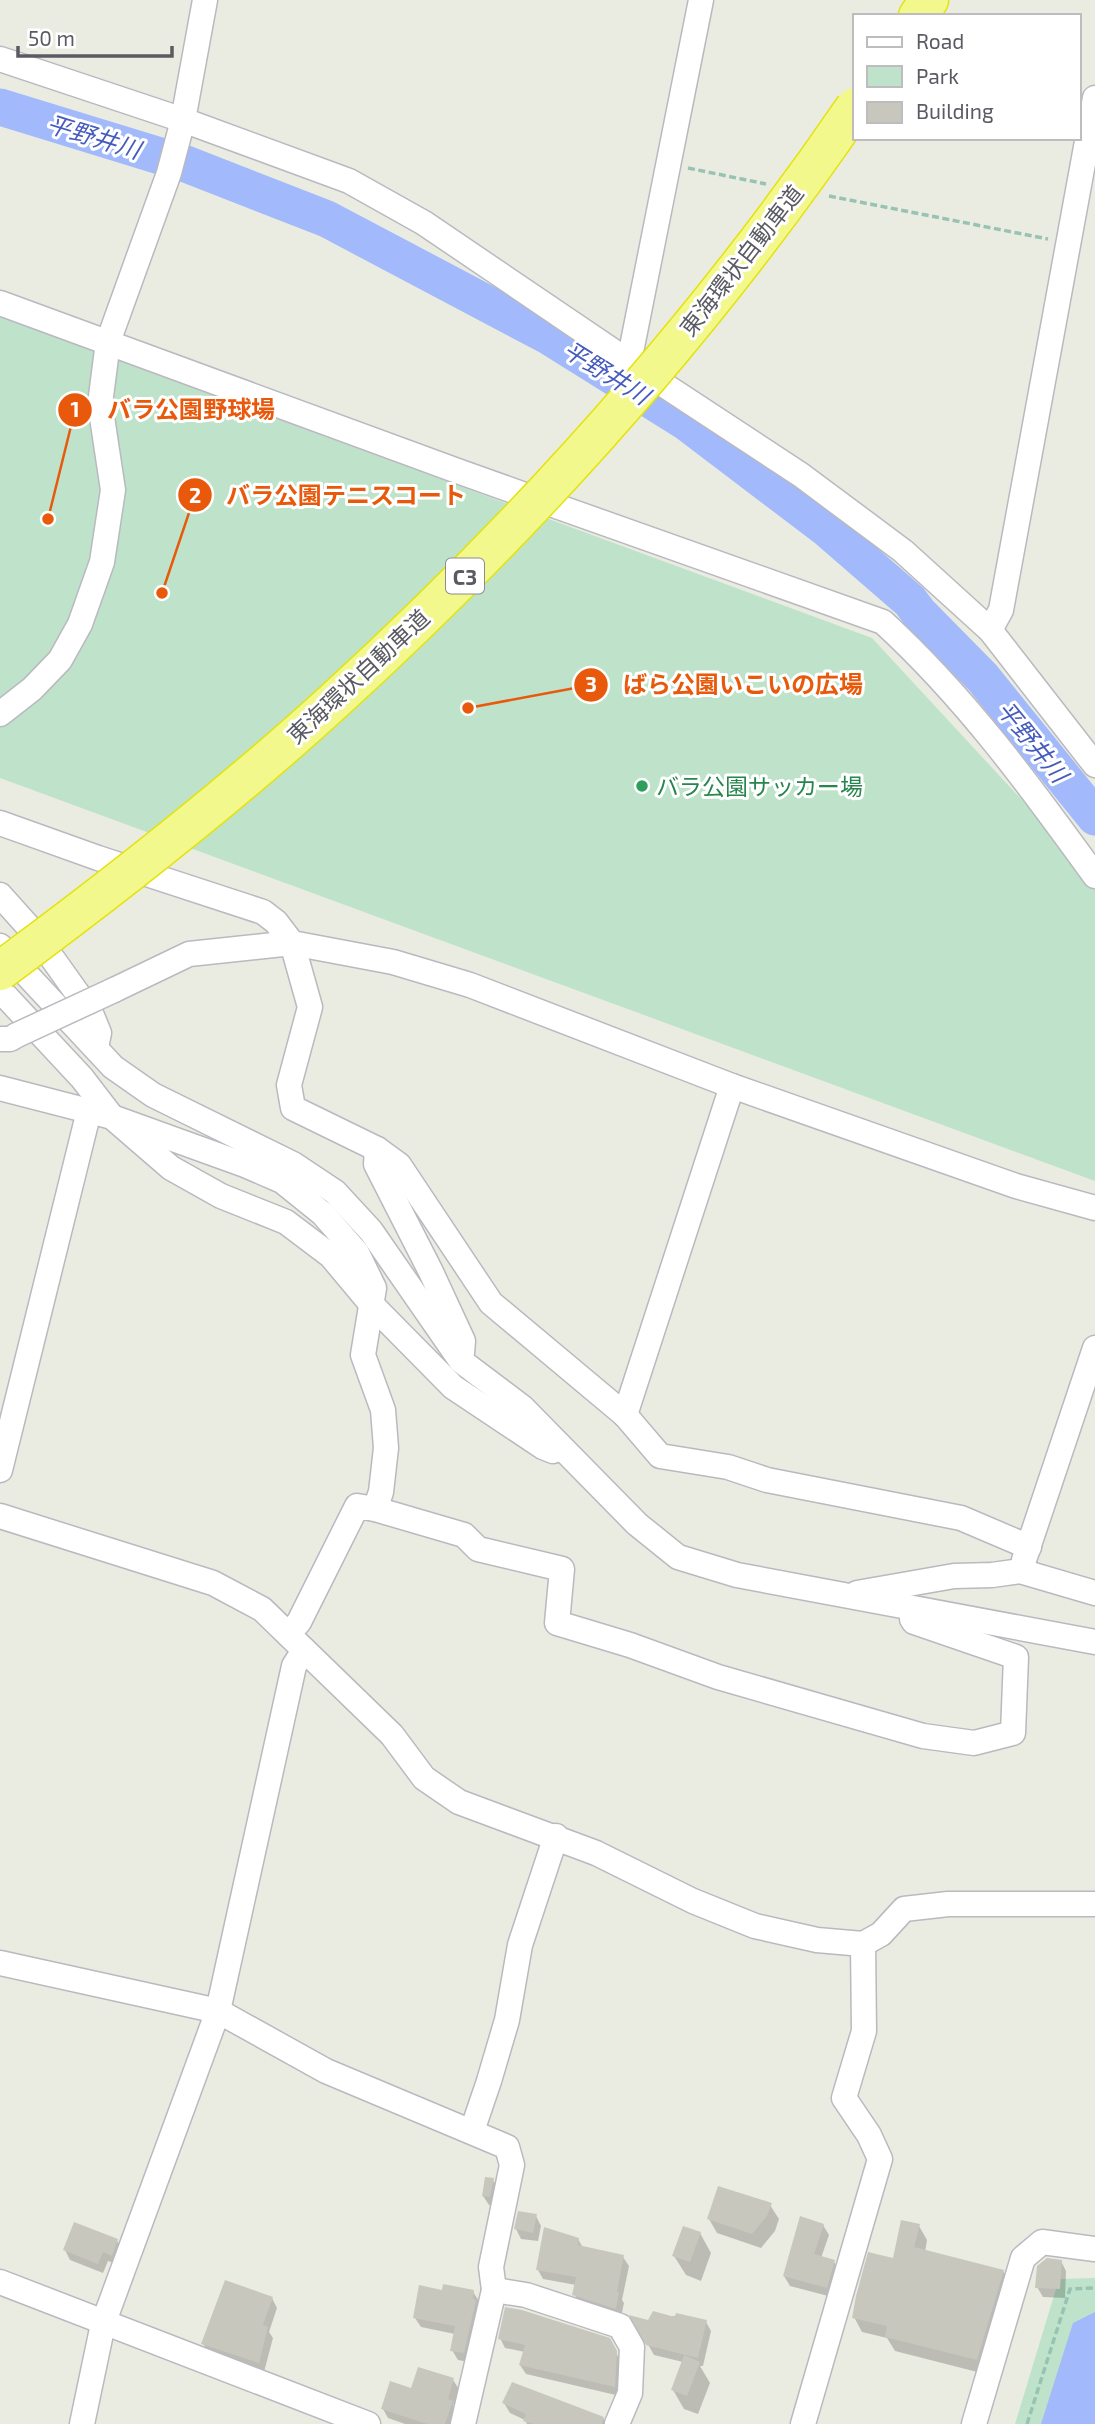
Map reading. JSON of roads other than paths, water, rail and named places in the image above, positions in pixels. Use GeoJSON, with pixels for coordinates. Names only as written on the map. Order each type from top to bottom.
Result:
{"type":"FeatureCollection","features":[{"type":"Feature","properties":{"kind":"highway","name":"東海環状自動車道"},"geometry":{"type":"LineString","coordinates":[[0,971],[181,832],[334,702],[471,570],[596,438],[715,298],[853,110]]}},
{"type":"Feature","properties":{"kind":"street"},"geometry":{"type":"LineString","coordinates":[[0,714],[32,689],[60,660],[80,624],[102,562],[113,490],[100,404],[108,342],[169,173],[182,125],[205,0]]}},
{"type":"Feature","properties":{"kind":"street"},"geometry":{"type":"LineString","coordinates":[[629,362],[701,0]]}},
{"type":"Feature","properties":{"kind":"street"},"geometry":{"type":"LineString","coordinates":[[0,59],[182,125],[349,181],[424,223],[801,475],[903,551],[990,630],[1095,765]]}},
{"type":"Feature","properties":{"kind":"street"},"geometry":{"type":"LineString","coordinates":[[990,630],[1001,610],[1095,98]]}},
{"type":"Feature","properties":{"kind":"street"},"geometry":{"type":"LineString","coordinates":[[0,303],[450,468],[883,622],[920,656],[990,734],[1095,876]]}},
{"type":"Feature","properties":{"kind":"street"},"geometry":{"type":"LineString","coordinates":[[0,823],[263,912],[276,922],[292,943],[310,1007],[289,1084],[293,1108],[377,1149],[399,1165],[491,1303],[625,1415],[660,1456],[728,1467],[767,1480],[961,1518],[1029,1547]]}},
{"type":"Feature","properties":{"kind":"street"},"geometry":{"type":"LineString","coordinates":[[0,895],[35,934],[90,1011],[99,1033],[96,1047]]}},
{"type":"Feature","properties":{"kind":"street"},"geometry":{"type":"LineString","coordinates":[[9,1037],[189,954],[292,943],[393,962],[470,985],[732,1086],[1016,1186],[1095,1208]]}},
{"type":"Feature","properties":{"kind":"street"},"geometry":{"type":"LineString","coordinates":[[0,946],[113,1067],[153,1095],[288,1173],[357,1253],[374,1288],[362,1355],[383,1410],[386,1448],[381,1492],[375,1508]]}},
{"type":"Feature","properties":{"kind":"street"},"geometry":{"type":"LineString","coordinates":[[0,990],[82,1078],[101,1114],[171,1168],[221,1196],[286,1222],[331,1256],[372,1305],[453,1387],[543,1447],[570,1457]]}},
{"type":"Feature","properties":{"kind":"street"},"geometry":{"type":"LineString","coordinates":[[625,1415],[732,1086]]}},
{"type":"Feature","properties":{"kind":"street"},"geometry":{"type":"LineString","coordinates":[[0,1088],[101,1114],[288,1173],[335,1192],[371,1231],[461,1361],[522,1407],[637,1524],[678,1557],[737,1575],[1095,1642]]}},
{"type":"Feature","properties":{"kind":"street"},"geometry":{"type":"LineString","coordinates":[[0,1470],[101,1114]]}},
{"type":"Feature","properties":{"kind":"street"},"geometry":{"type":"LineString","coordinates":[[377,1149],[376,1164],[432,1272],[463,1341],[461,1361]]}},
{"type":"Feature","properties":{"kind":"street"},"geometry":{"type":"LineString","coordinates":[[1020,1571],[1095,1348]]}},
{"type":"Feature","properties":{"kind":"street"},"geometry":{"type":"LineString","coordinates":[[82,2424],[103,2323],[218,2011],[294,1666],[299,1622],[357,1506],[375,1508],[464,1535],[478,1549],[562,1569],[557,1623],[630,1645],[718,1677],[923,1737],[974,1743],[1013,1733],[1016,1657],[914,1622],[905,1607]]}},
{"type":"Feature","properties":{"kind":"street"},"geometry":{"type":"LineString","coordinates":[[0,1516],[214,1583],[262,1609],[392,1735],[424,1778],[459,1802],[556,1836],[693,1901],[755,1926],[817,1940],[863,1944],[881,1934],[904,1909],[948,1904],[1095,1903]]}},
{"type":"Feature","properties":{"kind":"street"},"geometry":{"type":"LineString","coordinates":[[843,1596],[954,1576],[1020,1571],[1095,1593]]}},
{"type":"Feature","properties":{"kind":"street"},"geometry":{"type":"LineString","coordinates":[[472,2131],[507,2020],[520,1945],[556,1836]]}},
{"type":"Feature","properties":{"kind":"street"},"geometry":{"type":"LineString","coordinates":[[803,2424],[880,2159],[869,2135],[844,2098],[864,2031],[863,1944]]}},
{"type":"Feature","properties":{"kind":"street"},"geometry":{"type":"LineString","coordinates":[[0,1963],[218,2011],[326,2071],[507,2147],[512,2165],[491,2267],[494,2290],[463,2424]]}},
{"type":"Feature","properties":{"kind":"street"},"geometry":{"type":"LineString","coordinates":[[974,2424],[1023,2258],[1042,2242],[1095,2249]]}},
{"type":"Feature","properties":{"kind":"street"},"geometry":{"type":"LineString","coordinates":[[0,2282],[368,2424]]}},
{"type":"Feature","properties":{"kind":"street"},"geometry":{"type":"LineString","coordinates":[[494,2290],[526,2295],[620,2326],[632,2347],[630,2393],[617,2424]]}},
{"type":"Feature","properties":{"kind":"water"},"geometry":{"type":"Polygon","coordinates":[[[1095,2312],[1095,2424],[1041,2424],[1073,2323],[1095,2312]]]}},
{"type":"Feature","properties":{"kind":"waterway","name":"平野井川"},"geometry":{"type":"LineString","coordinates":[[0,107],[186,164],[327,219],[550,337],[686,422],[827,529],[910,601],[983,678],[1095,817]]}},
{"type":"Feature","properties":{"kind":"place","name":"バラ公園野球場"},"geometry":{"type":"Point","coordinates":[48,519]}},
{"type":"Feature","properties":{"kind":"place","name":"バラ公園テニスコート"},"geometry":{"type":"Point","coordinates":[162,593]}},
{"type":"Feature","properties":{"kind":"place","name":"ばら公園いこいの広場"},"geometry":{"type":"Point","coordinates":[468,708]}},
{"type":"Feature","properties":{"kind":"place","name":"バラ公園サッカー場"},"geometry":{"type":"Point","coordinates":[642,786]}}]}
